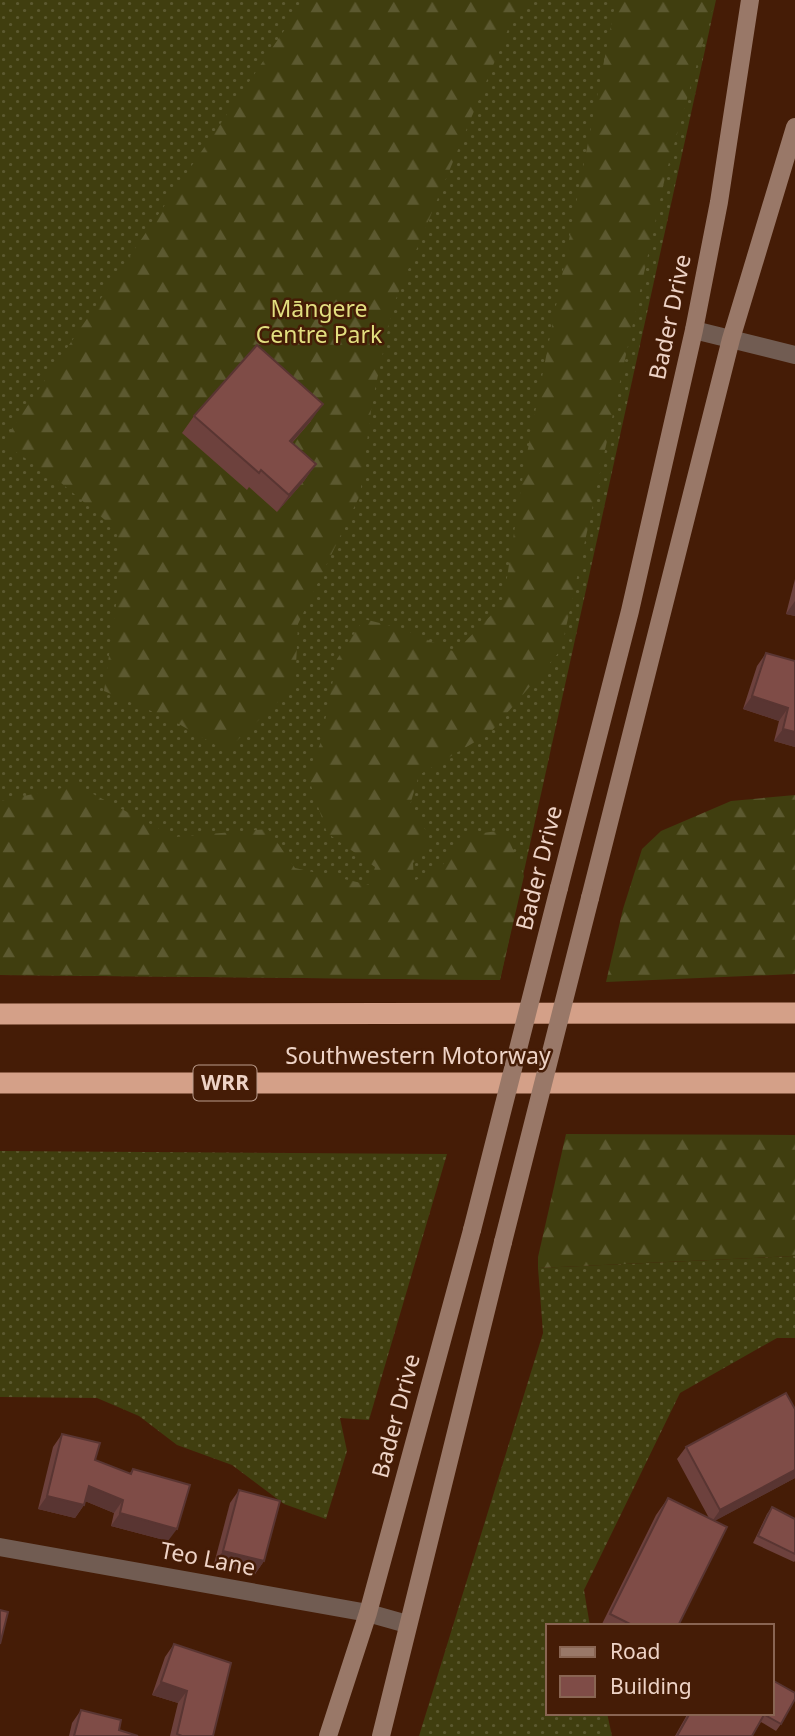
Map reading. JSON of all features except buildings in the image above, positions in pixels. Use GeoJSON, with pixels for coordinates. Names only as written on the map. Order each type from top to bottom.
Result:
{"type":"FeatureCollection","features":[{"type":"Feature","properties":{"kind":"highway","name":"Southwestern Motorway"},"geometry":{"type":"LineString","coordinates":[[0,1014],[795,1013]]}},
{"type":"Feature","properties":{"kind":"highway","name":"Southwestern Motorway"},"geometry":{"type":"LineString","coordinates":[[0,1083],[795,1083]]}},
{"type":"Feature","properties":{"kind":"main road","name":"Bader Drive"},"geometry":{"type":"LineString","coordinates":[[328,1736],[368,1613],[472,1230],[631,611],[695,330],[719,202],[750,0]]}},
{"type":"Feature","properties":{"kind":"main road"},"geometry":{"type":"LineString","coordinates":[[381,1736],[730,339],[795,127]]}},
{"type":"Feature","properties":{"kind":"street"},"geometry":{"type":"LineString","coordinates":[[695,330],[795,355]]}},
{"type":"Feature","properties":{"kind":"street","name":"Teo Lane"},"geometry":{"type":"LineString","coordinates":[[0,1546],[368,1613],[407,1624]]}},
{"type":"Feature","properties":{"kind":"green space","name":"Māngere Centre Park"},"geometry":{"type":"Polygon","coordinates":[[[0,0],[716,0],[500,980],[0,975],[0,0]]]}},
{"type":"Feature","properties":{"kind":"green space"},"geometry":{"type":"Polygon","coordinates":[[[305,0],[533,0],[509,27],[393,306],[372,403],[360,495],[298,624],[295,686],[226,751],[170,719],[104,691],[117,598],[118,531],[54,477],[2,443],[305,0]]]}},
{"type":"Feature","properties":{"kind":"green space"},"geometry":{"type":"Polygon","coordinates":[[[616,0],[715,0],[666,173],[561,650],[490,733],[419,775],[409,808],[428,833],[426,850],[413,863],[414,881],[440,868],[468,835],[505,830],[524,876],[500,980],[0,975],[0,801],[76,785],[175,837],[268,829],[295,868],[370,885],[375,867],[327,833],[307,774],[321,742],[337,659],[364,619],[403,629],[455,652],[503,603],[524,469],[616,0]]]}},
{"type":"Feature","properties":{"kind":"green space"},"geometry":{"type":"Polygon","coordinates":[[[795,795],[795,974],[606,982],[623,909],[642,849],[661,831],[731,801],[795,795]]]}},
{"type":"Feature","properties":{"kind":"green space"},"geometry":{"type":"Polygon","coordinates":[[[566,1134],[795,1135],[795,1256],[538,1268],[538,1257],[566,1134]]]}},
{"type":"Feature","properties":{"kind":"green space"},"geometry":{"type":"Polygon","coordinates":[[[0,1151],[447,1154],[369,1420],[340,1418],[347,1451],[326,1519],[284,1504],[232,1465],[177,1445],[139,1416],[97,1398],[0,1397],[0,1151]]]}},
{"type":"Feature","properties":{"kind":"green space"},"geometry":{"type":"Polygon","coordinates":[[[795,1256],[795,1338],[777,1338],[680,1393],[584,1590],[590,1624],[546,1624],[546,1715],[607,1715],[612,1736],[419,1736],[543,1333],[538,1268],[795,1256]]]}}]}
